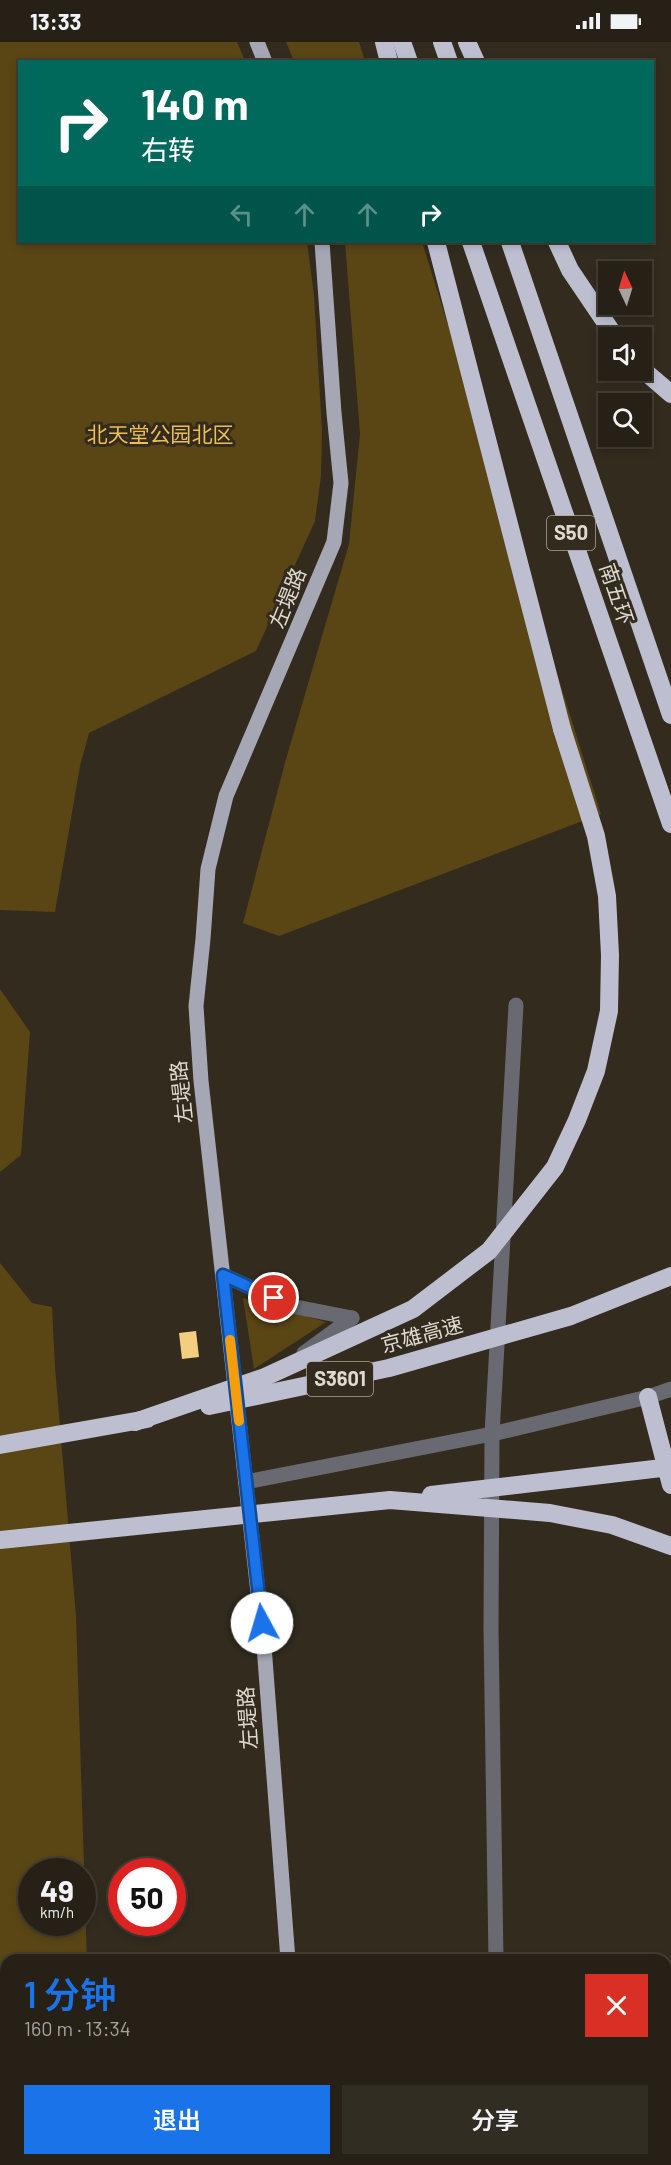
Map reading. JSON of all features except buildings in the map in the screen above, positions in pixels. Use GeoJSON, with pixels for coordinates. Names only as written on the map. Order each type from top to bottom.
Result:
{"type":"FeatureCollection","features":[{"type":"Feature","properties":{"kind":"highway"},"geometry":{"type":"LineString","coordinates":[[384,42],[389,60]]}},
{"type":"Feature","properties":{"kind":"highway"},"geometry":{"type":"LineString","coordinates":[[402,42],[408,60]]}},
{"type":"Feature","properties":{"kind":"highway"},"geometry":{"type":"LineString","coordinates":[[442,42],[448,60]]}},
{"type":"Feature","properties":{"kind":"highway"},"geometry":{"type":"LineString","coordinates":[[467,42],[475,60]]}},
{"type":"Feature","properties":{"kind":"highway"},"geometry":{"type":"LineString","coordinates":[[135,1422],[265,1377],[413,1309],[489,1251],[555,1167],[596,1071],[609,1011],[610,955],[607,896],[596,836],[562,729],[436,243]]}},
{"type":"Feature","properties":{"kind":"highway","name":"南五环"},"geometry":{"type":"LineString","coordinates":[[471,243],[671,824]]}},
{"type":"Feature","properties":{"kind":"highway","name":"南五环"},"geometry":{"type":"LineString","coordinates":[[510,243],[671,715]]}},
{"type":"Feature","properties":{"kind":"highway"},"geometry":{"type":"LineString","coordinates":[[557,243],[570,270],[609,327]]}},
{"type":"Feature","properties":{"kind":"highway"},"geometry":{"type":"LineString","coordinates":[[652,378],[671,394]]}},
{"type":"Feature","properties":{"kind":"highway","name":"京雄高速"},"geometry":{"type":"LineString","coordinates":[[0,1445],[135,1422],[389,1368],[571,1316],[671,1276]]}},
{"type":"Feature","properties":{"kind":"highway"},"geometry":{"type":"LineString","coordinates":[[648,1397],[671,1485]]}},
{"type":"Feature","properties":{"kind":"highway"},"geometry":{"type":"LineString","coordinates":[[0,1540],[390,1500],[671,1467]]}},
{"type":"Feature","properties":{"kind":"highway"},"geometry":{"type":"LineString","coordinates":[[390,1500],[550,1513],[612,1526],[671,1546]]}},
{"type":"Feature","properties":{"kind":"main road"},"geometry":{"type":"LineString","coordinates":[[257,42],[264,60]]}},
{"type":"Feature","properties":{"kind":"main road","name":"左堤路"},"geometry":{"type":"LineString","coordinates":[[288,1954],[264,1646],[201,1081],[196,1006],[208,868],[226,796],[334,542],[341,483],[322,243]]}},
{"type":"Feature","properties":{"kind":"street"},"geometry":{"type":"LineString","coordinates":[[496,1954],[491,1629],[492,1434],[516,1005]]}},
{"type":"Feature","properties":{"kind":"street"},"geometry":{"type":"LineString","coordinates":[[223,1275],[291,1306],[352,1317],[294,1361],[238,1414]]}},
{"type":"Feature","properties":{"kind":"street"},"geometry":{"type":"LineString","coordinates":[[246,1482],[492,1434],[648,1397],[671,1389]]}},
{"type":"Feature","properties":{"kind":"green space","name":"北天堂公园北区"},"geometry":{"type":"Polygon","coordinates":[[[0,42],[237,42],[245,60],[18,60],[18,243],[307,243],[314,295],[322,430],[321,476],[315,521],[256,651],[89,733],[80,766],[55,912],[0,910],[0,42]]]}},
{"type":"Feature","properties":{"kind":"green space"},"geometry":{"type":"Polygon","coordinates":[[[286,42],[359,42],[365,60],[294,60],[286,42]]]}},
{"type":"Feature","properties":{"kind":"green space"},"geometry":{"type":"Polygon","coordinates":[[[345,243],[422,243],[601,814],[279,936],[243,923],[286,759],[349,544],[360,434],[345,243]]]}},
{"type":"Feature","properties":{"kind":"green space"},"geometry":{"type":"Polygon","coordinates":[[[0,989],[30,1032],[21,1155],[0,1172],[0,989]]]}},
{"type":"Feature","properties":{"kind":"green space"},"geometry":{"type":"Polygon","coordinates":[[[0,1263],[32,1303],[52,1307],[76,1616],[84,1858],[18,1858],[18,1936],[86,1936],[87,1954],[0,1954],[0,1263]]]}},
{"type":"Feature","properties":{"kind":"green space"},"geometry":{"type":"Polygon","coordinates":[[[243,1298],[326,1322],[254,1369],[243,1298]]]}},
{"type":"Feature","properties":{"kind":"slow traffic"},"geometry":{"type":"LineString","coordinates":[[230,1340],[239,1421]]}},
{"type":"Feature","properties":{"kind":"route"},"geometry":{"type":"LineString","coordinates":[[262,1623],[223,1275],[274,1298]]}}]}
